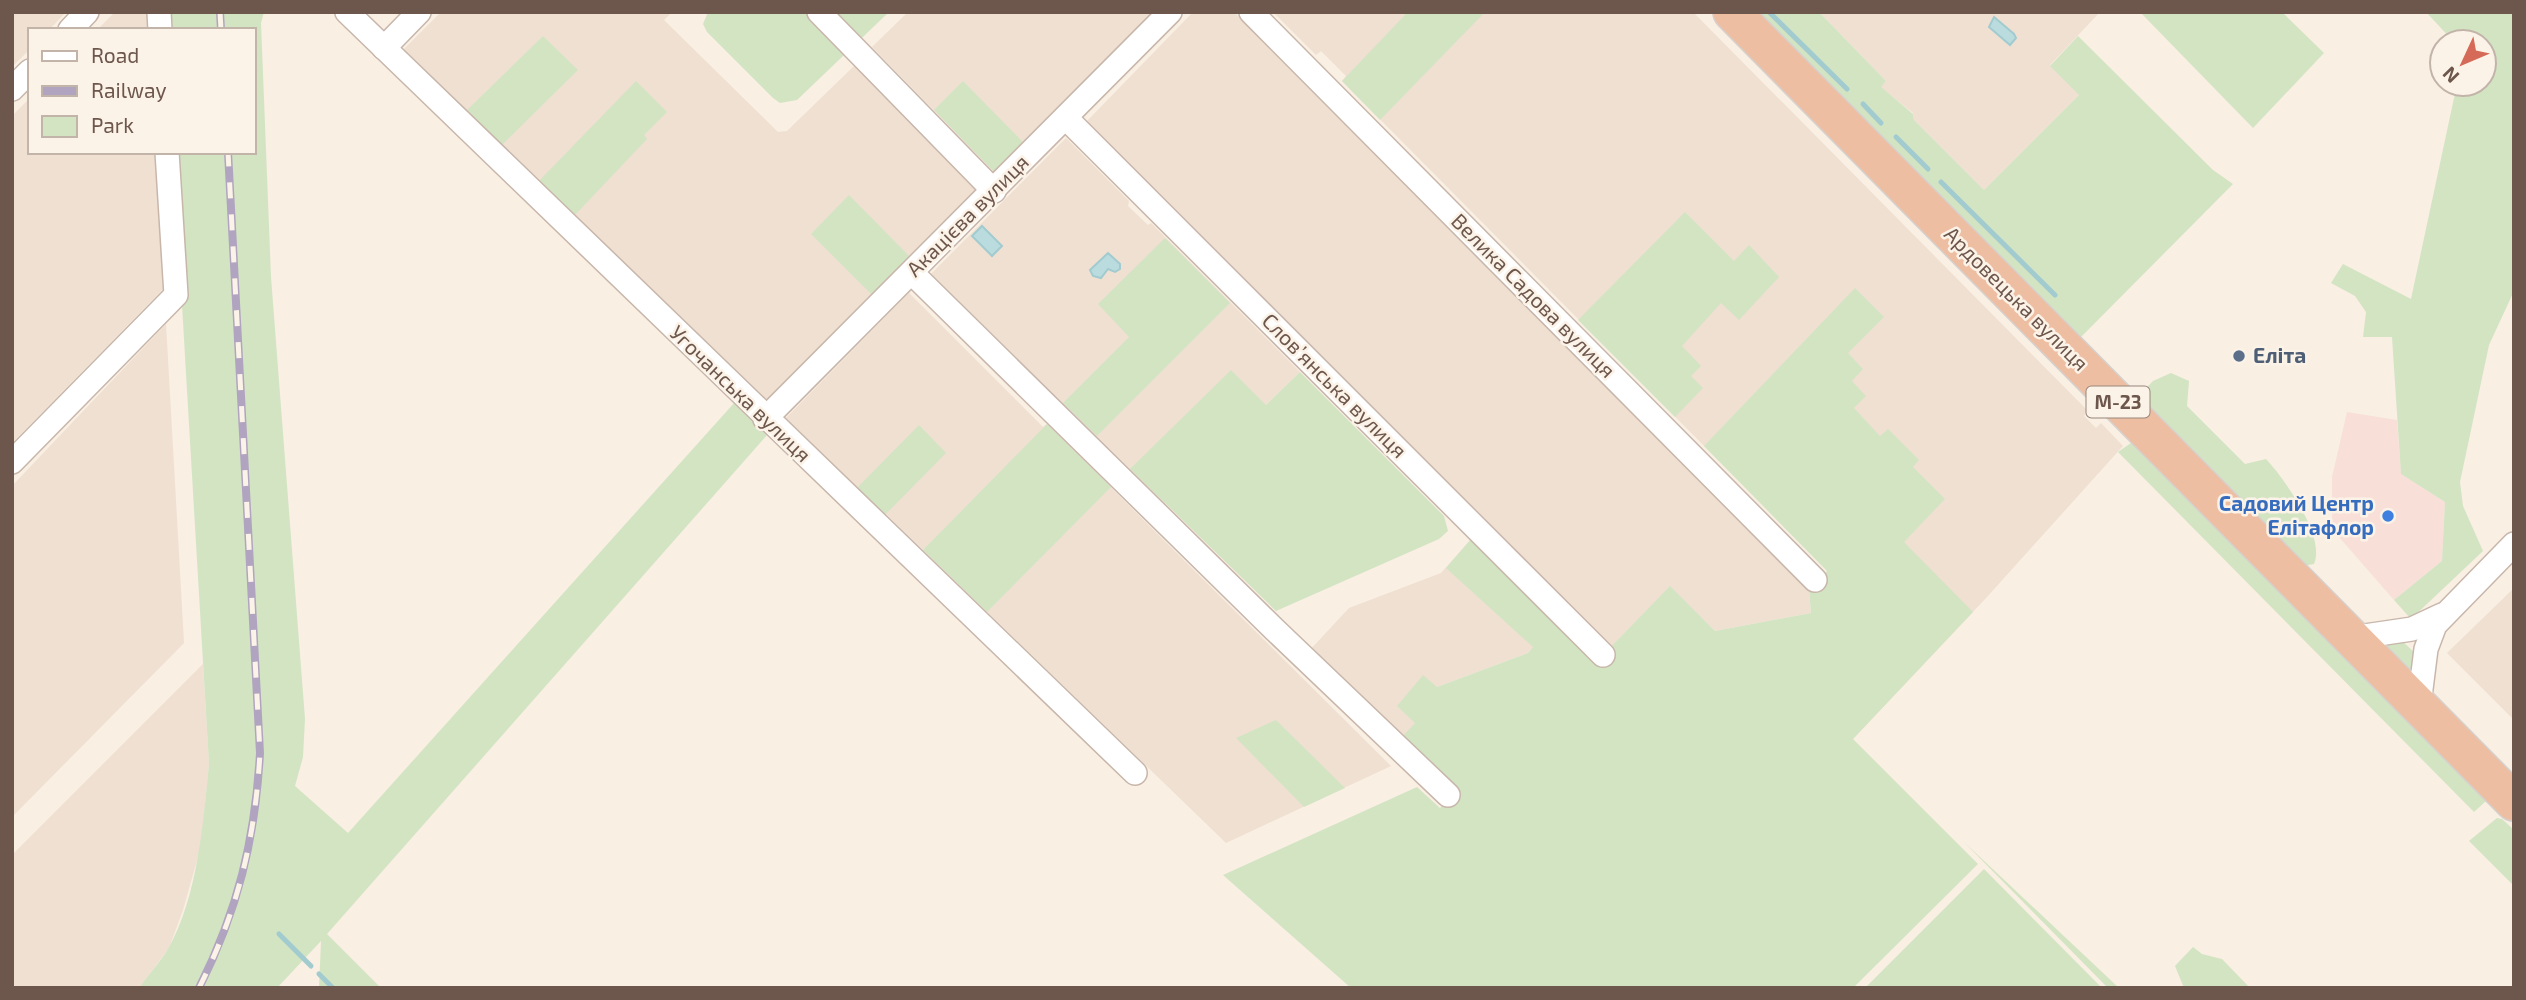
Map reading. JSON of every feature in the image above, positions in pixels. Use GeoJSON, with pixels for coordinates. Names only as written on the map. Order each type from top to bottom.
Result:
{"type":"FeatureCollection","features":[{"type":"Feature","properties":{"kind":"highway","name":"Ардовецька вулиця"},"geometry":{"type":"LineString","coordinates":[[1732,12],[2514,802]]}},
{"type":"Feature","properties":{"kind":"street"},"geometry":{"type":"LineString","coordinates":[[72,28],[87,12]]}},
{"type":"Feature","properties":{"kind":"street","name":"Угочанська вулиця"},"geometry":{"type":"LineString","coordinates":[[347,12],[765,419],[1135,773]]}},
{"type":"Feature","properties":{"kind":"street"},"geometry":{"type":"LineString","coordinates":[[384,48],[419,12]]}},
{"type":"Feature","properties":{"kind":"street"},"geometry":{"type":"LineString","coordinates":[[819,12],[994,191]]}},
{"type":"Feature","properties":{"kind":"street","name":"Акацієва вулиця"},"geometry":{"type":"LineString","coordinates":[[765,419],[1170,12]]}},
{"type":"Feature","properties":{"kind":"street","name":"Велика Садова вулиця"},"geometry":{"type":"LineString","coordinates":[[1251,12],[1815,580]]}},
{"type":"Feature","properties":{"kind":"street"},"geometry":{"type":"LineString","coordinates":[[12,89],[28,73]]}},
{"type":"Feature","properties":{"kind":"street","name":"Словʼянська вулиця"},"geometry":{"type":"LineString","coordinates":[[1066,118],[1603,655]]}},
{"type":"Feature","properties":{"kind":"street"},"geometry":{"type":"LineString","coordinates":[[12,462],[176,295],[167,154]]}},
{"type":"Feature","properties":{"kind":"street"},"geometry":{"type":"LineString","coordinates":[[912,273],[1274,629],[1448,795]]}},
{"type":"Feature","properties":{"kind":"street"},"geometry":{"type":"LineString","coordinates":[[2351,638],[2412,629],[2442,615],[2514,544]]}},
{"type":"Feature","properties":{"kind":"street"},"geometry":{"type":"LineString","coordinates":[[2418,705],[2426,649],[2442,615]]}},
{"type":"Feature","properties":{"kind":"shaded area"},"geometry":{"type":"Polygon","coordinates":[[[12,12],[66,12],[51,28],[28,28],[28,51],[12,67],[12,12]]]}},
{"type":"Feature","properties":{"kind":"shaded area"},"geometry":{"type":"Polygon","coordinates":[[[115,12],[150,12],[152,28],[99,28],[115,12]]]}},
{"type":"Feature","properties":{"kind":"shaded area"},"geometry":{"type":"Polygon","coordinates":[[[441,12],[672,12],[664,20],[778,132],[787,131],[855,65],[978,192],[767,402],[404,49],[441,12]]]}},
{"type":"Feature","properties":{"kind":"shaded area"},"geometry":{"type":"Polygon","coordinates":[[[908,12],[1153,12],[995,173],[872,47],[908,12]]]}},
{"type":"Feature","properties":{"kind":"shaded area"},"geometry":{"type":"Polygon","coordinates":[[[1193,12],[1234,12],[1809,591],[1811,613],[1715,631],[1670,587],[1612,646],[1511,545],[1506,549],[1484,527],[1488,522],[1087,121],[1193,12]]]}},
{"type":"Feature","properties":{"kind":"shaded area"},"geometry":{"type":"Polygon","coordinates":[[[1273,12],[1693,12],[2088,411],[2084,416],[2096,428],[2101,423],[2123,446],[1987,597],[1853,739],[1852,595],[1342,81],[1346,76],[1321,51],[1316,55],[1273,12]]]}},
{"type":"Feature","properties":{"kind":"shaded area"},"geometry":{"type":"Polygon","coordinates":[[[1819,12],[2100,12],[2050,65],[2080,94],[1984,190],[1914,120],[1913,113],[1880,87],[1886,81],[1819,12]]]}},
{"type":"Feature","properties":{"kind":"shaded area"},"geometry":{"type":"Polygon","coordinates":[[[28,100],[28,154],[160,154],[167,285],[12,443],[12,116],[28,100]]]}},
{"type":"Feature","properties":{"kind":"shaded area"},"geometry":{"type":"Polygon","coordinates":[[[1066,138],[1129,201],[1128,206],[1148,225],[1151,223],[1300,372],[1165,503],[931,274],[1066,138]]]}},
{"type":"Feature","properties":{"kind":"shaded area"},"geometry":{"type":"Polygon","coordinates":[[[909,293],[1043,427],[1047,424],[1391,766],[1226,843],[886,514],[881,519],[782,422],[909,293]]]}},
{"type":"Feature","properties":{"kind":"shaded area"},"geometry":{"type":"Polygon","coordinates":[[[166,324],[184,643],[12,817],[12,486],[166,324]]]}},
{"type":"Feature","properties":{"kind":"shaded area","name":"Садовий Центр Елітафлор"},"geometry":{"type":"Polygon","coordinates":[[[2347,412],[2397,420],[2401,474],[2445,502],[2442,561],[2394,600],[2332,529],[2332,477],[2347,412]]]}},
{"type":"Feature","properties":{"kind":"shaded area"},"geometry":{"type":"Polygon","coordinates":[[[1472,538],[1556,621],[1528,653],[1437,687],[1458,789],[1309,651],[1349,608],[1441,573],[1472,538]]]}},
{"type":"Feature","properties":{"kind":"shaded area"},"geometry":{"type":"Polygon","coordinates":[[[2514,588],[2514,720],[2447,653],[2514,588]]]}},
{"type":"Feature","properties":{"kind":"shaded area"},"geometry":{"type":"Polygon","coordinates":[[[203,664],[209,764],[201,846],[169,948],[139,988],[12,988],[12,855],[203,664]]]}},
{"type":"Feature","properties":{"kind":"green space"},"geometry":{"type":"Polygon","coordinates":[[[165,12],[264,12],[261,23],[271,277],[305,719],[303,757],[295,786],[348,833],[735,402],[768,434],[327,934],[381,988],[319,988],[321,941],[277,988],[139,988],[168,949],[186,906],[198,859],[209,764],[173,154],[256,154],[256,28],[166,28],[165,12]]]}},
{"type":"Feature","properties":{"kind":"green space"},"geometry":{"type":"Polygon","coordinates":[[[708,12],[889,12],[797,100],[780,103],[707,32],[703,24],[708,12]]]}},
{"type":"Feature","properties":{"kind":"green space"},"geometry":{"type":"Polygon","coordinates":[[[1403,12],[1485,12],[1380,120],[1342,81],[1405,15],[1403,12]]]}},
{"type":"Feature","properties":{"kind":"green space"},"geometry":{"type":"Polygon","coordinates":[[[1752,12],[1819,12],[1886,81],[1881,87],[1913,114],[1914,120],[1984,190],[2079,95],[2050,66],[2078,36],[2213,170],[2233,184],[2080,338],[1752,12]]]}},
{"type":"Feature","properties":{"kind":"green space"},"geometry":{"type":"Polygon","coordinates":[[[2140,12],[2282,12],[2324,53],[2253,128],[2140,12]]]}},
{"type":"Feature","properties":{"kind":"green space"},"geometry":{"type":"Polygon","coordinates":[[[2426,12],[2514,12],[2514,291],[2489,345],[2460,482],[2463,506],[2483,551],[2411,619],[2394,600],[2442,561],[2445,502],[2401,474],[2392,337],[2363,337],[2366,312],[2355,296],[2331,283],[2343,264],[2411,299],[2454,98],[2498,98],[2498,28],[2441,28],[2426,12]]]}},
{"type":"Feature","properties":{"kind":"green space"},"geometry":{"type":"Polygon","coordinates":[[[543,36],[578,70],[502,145],[467,110],[543,36]]]}},
{"type":"Feature","properties":{"kind":"green space"},"geometry":{"type":"Polygon","coordinates":[[[636,81],[667,112],[644,135],[647,139],[574,216],[539,181],[636,81]]]}},
{"type":"Feature","properties":{"kind":"green space"},"geometry":{"type":"Polygon","coordinates":[[[963,81],[1024,143],[995,173],[934,110],[963,81]]]}},
{"type":"Feature","properties":{"kind":"green space"},"geometry":{"type":"Polygon","coordinates":[[[849,195],[911,258],[873,296],[811,234],[849,195]]]}},
{"type":"Feature","properties":{"kind":"green space"},"geometry":{"type":"Polygon","coordinates":[[[1685,212],[1734,261],[1749,245],[1779,277],[1739,320],[1721,303],[1682,346],[1701,366],[1691,376],[1703,388],[1675,417],[1578,320],[1685,212]]]}},
{"type":"Feature","properties":{"kind":"green space"},"geometry":{"type":"Polygon","coordinates":[[[1165,238],[1230,303],[1097,436],[1063,403],[1129,337],[1098,304],[1165,238]]]}},
{"type":"Feature","properties":{"kind":"green space"},"geometry":{"type":"Polygon","coordinates":[[[1855,288],[1884,317],[1848,353],[1863,369],[1852,381],[1866,396],[1854,408],[1880,436],[1888,429],[1919,460],[1913,467],[1945,499],[1904,542],[1973,612],[1853,739],[1978,864],[1853,988],[1351,988],[1223,875],[1417,787],[1440,808],[1457,789],[1402,737],[1415,723],[1397,706],[1423,675],[1437,687],[1528,653],[1533,647],[1446,568],[1472,538],[1603,655],[1670,586],[1715,631],[1811,613],[1809,591],[1827,571],[1704,446],[1855,288]]]}},
{"type":"Feature","properties":{"kind":"green space"},"geometry":{"type":"Polygon","coordinates":[[[1231,370],[1266,405],[1300,372],[1444,516],[1448,531],[1439,539],[1276,611],[1130,469],[1231,370]]]}},
{"type":"Feature","properties":{"kind":"green space"},"geometry":{"type":"Polygon","coordinates":[[[2171,373],[2189,381],[2187,406],[2245,464],[2266,459],[2283,480],[2309,524],[2316,553],[2314,564],[2303,566],[2135,400],[2153,381],[2171,373]]]}},
{"type":"Feature","properties":{"kind":"green space"},"geometry":{"type":"Polygon","coordinates":[[[1047,424],[1111,487],[987,612],[923,550],[1047,424]]]}},
{"type":"Feature","properties":{"kind":"green space"},"geometry":{"type":"Polygon","coordinates":[[[919,425],[946,453],[881,519],[853,492],[919,425]]]}},
{"type":"Feature","properties":{"kind":"green space"},"geometry":{"type":"Polygon","coordinates":[[[2131,443],[2138,445],[2486,801],[2474,812],[2118,452],[2131,443]]]}},
{"type":"Feature","properties":{"kind":"green space"},"geometry":{"type":"Polygon","coordinates":[[[2401,640],[2416,654],[2417,668],[2411,675],[2385,646],[2401,640]]]}},
{"type":"Feature","properties":{"kind":"green space"},"geometry":{"type":"Polygon","coordinates":[[[1276,720],[1345,788],[1304,807],[1236,738],[1276,720]]]}},
{"type":"Feature","properties":{"kind":"green space"},"geometry":{"type":"Polygon","coordinates":[[[2497,818],[2514,830],[2514,886],[2469,841],[2497,818]]]}},
{"type":"Feature","properties":{"kind":"green space"},"geometry":{"type":"Polygon","coordinates":[[[1964,842],[2119,988],[2108,988],[1964,842]]]}},
{"type":"Feature","properties":{"kind":"green space"},"geometry":{"type":"Polygon","coordinates":[[[1984,869],[2102,988],[1865,988],[1984,869]]]}},
{"type":"Feature","properties":{"kind":"green space"},"geometry":{"type":"Polygon","coordinates":[[[2193,947],[2202,954],[2222,959],[2250,988],[2184,988],[2175,966],[2193,947]]]}},
{"type":"Feature","properties":{"kind":"water"},"geometry":{"type":"Polygon","coordinates":[[[1994,17],[2014,34],[2016,38],[2010,45],[1989,27],[1994,17]]]}},
{"type":"Feature","properties":{"kind":"water"},"geometry":{"type":"Polygon","coordinates":[[[982,226],[1002,246],[992,256],[972,236],[982,226]]]}},
{"type":"Feature","properties":{"kind":"water"},"geometry":{"type":"Polygon","coordinates":[[[1108,253],[1120,264],[1120,269],[1115,272],[1108,269],[1101,278],[1093,276],[1090,270],[1108,253]]]}},
{"type":"Feature","properties":{"kind":"waterway"},"geometry":{"type":"LineString","coordinates":[[1769,12],[1847,89]]}},
{"type":"Feature","properties":{"kind":"waterway"},"geometry":{"type":"LineString","coordinates":[[1863,104],[1881,123]]}},
{"type":"Feature","properties":{"kind":"waterway"},"geometry":{"type":"LineString","coordinates":[[1896,137],[1928,169]]}},
{"type":"Feature","properties":{"kind":"waterway"},"geometry":{"type":"LineString","coordinates":[[1941,182],[2055,295]]}},
{"type":"Feature","properties":{"kind":"waterway"},"geometry":{"type":"LineString","coordinates":[[279,934],[311,966]]}},
{"type":"Feature","properties":{"kind":"waterway"},"geometry":{"type":"LineString","coordinates":[[319,974],[333,988]]}},
{"type":"Feature","properties":{"kind":"railway"},"geometry":{"type":"LineString","coordinates":[[220,12],[221,28]]}},
{"type":"Feature","properties":{"kind":"railway"},"geometry":{"type":"LineString","coordinates":[[199,988],[224,931],[242,874],[254,815],[260,753],[228,154]]}},
{"type":"Feature","properties":{"kind":"place","name":"Еліта"},"geometry":{"type":"Point","coordinates":[2239,356]}},
{"type":"Feature","properties":{"kind":"place","name":"Садовий Центр Елітафлор"},"geometry":{"type":"Point","coordinates":[2388,516]}}]}
